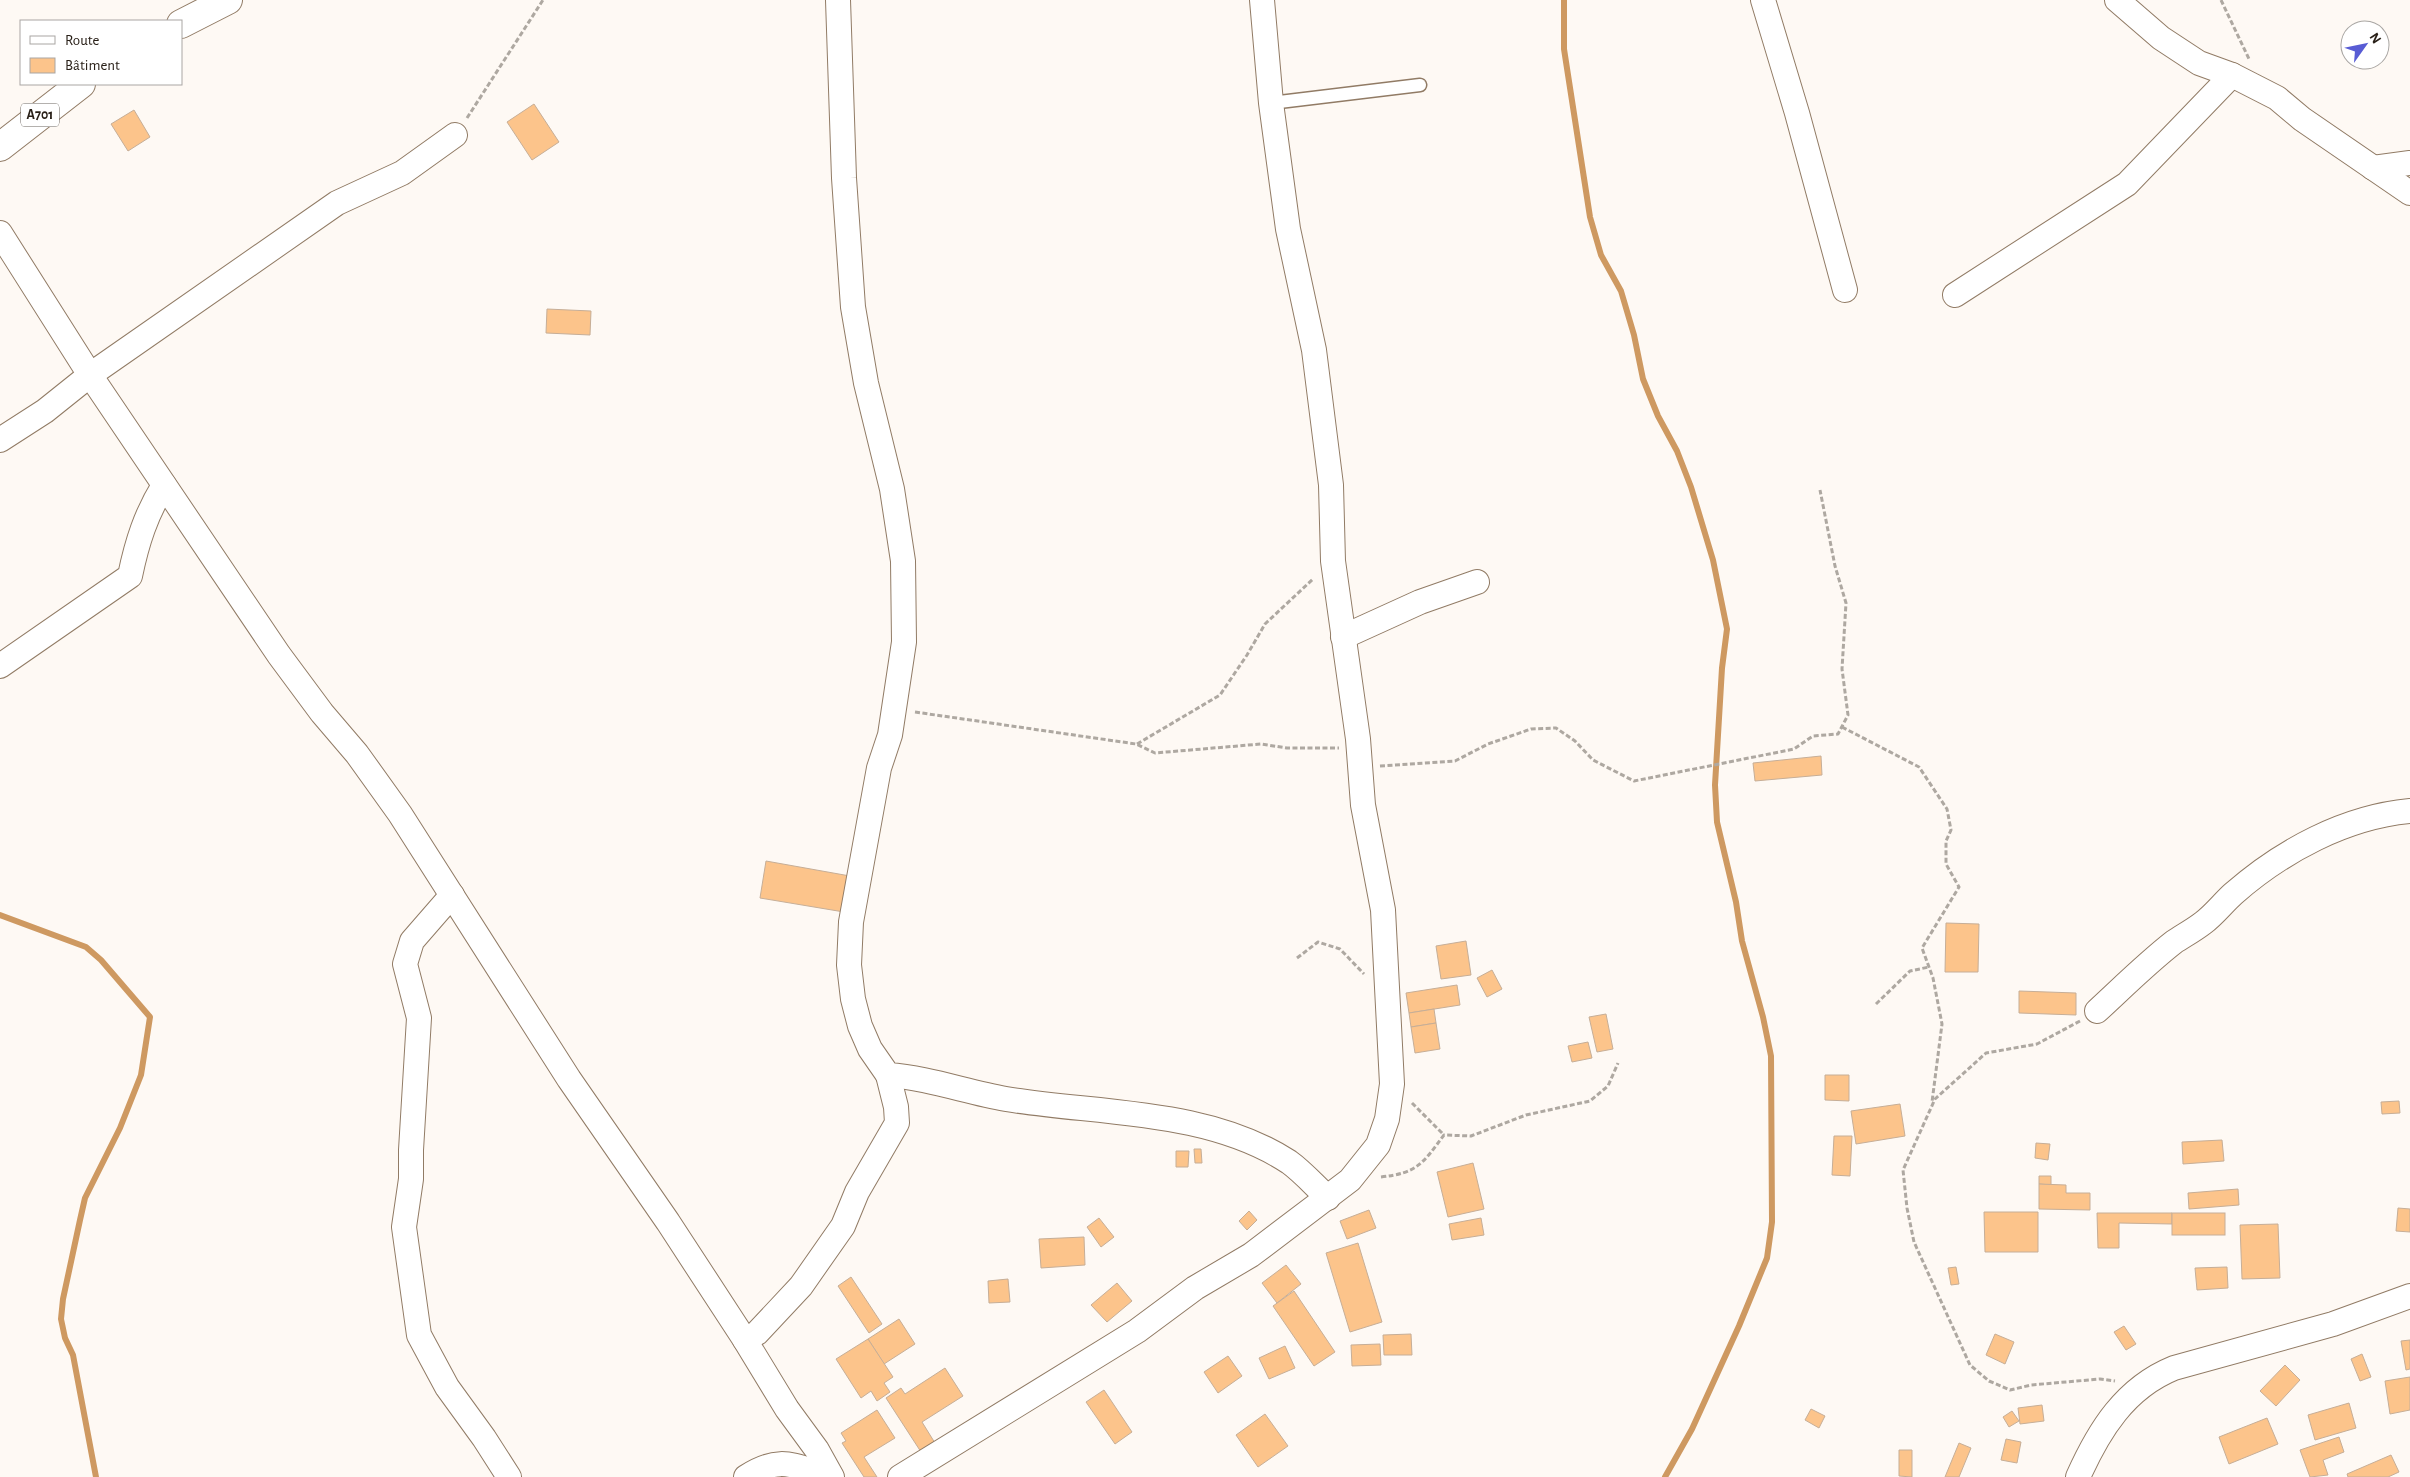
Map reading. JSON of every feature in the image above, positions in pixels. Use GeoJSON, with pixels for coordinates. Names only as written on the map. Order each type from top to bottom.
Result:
{"type":"FeatureCollection","features":[{"type":"Feature","properties":{"kind":"main road"},"geometry":{"type":"LineString","coordinates":[[182,23],[228,0]]}},
{"type":"Feature","properties":{"kind":"main road","name":"A701"},"geometry":{"type":"LineString","coordinates":[[0,147],[80,85]]}},
{"type":"Feature","properties":{"kind":"street"},"geometry":{"type":"LineString","coordinates":[[745,1340],[757,1333],[801,1286],[843,1226],[857,1192],[896,1124],[896,1107],[888,1075],[870,1049],[860,1026],[853,999],[849,964],[851,922],[879,768],[890,735],[895,710],[904,642],[903,561],[892,489],[866,383],[853,307],[844,178],[838,0]]}},
{"type":"Feature","properties":{"kind":"street"},"geometry":{"type":"LineString","coordinates":[[900,1477],[1137,1331],[1195,1288],[1251,1255],[1350,1180],[1378,1145],[1387,1119],[1392,1084],[1383,910],[1363,805],[1359,757],[1333,561],[1331,485],[1314,350],[1288,229],[1271,103],[1262,0]]}},
{"type":"Feature","properties":{"kind":"street"},"geometry":{"type":"LineString","coordinates":[[1763,0],[1797,112],[1845,290]]}},
{"type":"Feature","properties":{"kind":"street"},"geometry":{"type":"LineString","coordinates":[[2117,0],[2161,38],[2199,63],[2232,75],[2284,102],[2302,119],[2410,193]]}},
{"type":"Feature","properties":{"kind":"street"},"geometry":{"type":"LineString","coordinates":[[1955,295],[2127,184],[2232,75]]}},
{"type":"Feature","properties":{"kind":"street"},"geometry":{"type":"LineString","coordinates":[[0,440],[45,411],[90,375],[338,203],[402,173],[455,135]]}},
{"type":"Feature","properties":{"kind":"street"},"geometry":{"type":"LineString","coordinates":[[2373,168],[2410,164]]}},
{"type":"Feature","properties":{"kind":"street"},"geometry":{"type":"LineString","coordinates":[[0,233],[90,375],[279,654],[322,713],[357,754],[400,814],[569,1079],[668,1222],[745,1340],[787,1409],[817,1450],[832,1476]]}},
{"type":"Feature","properties":{"kind":"street"},"geometry":{"type":"LineString","coordinates":[[0,666],[130,576],[137,542],[150,508],[164,485]]}},
{"type":"Feature","properties":{"kind":"street"},"geometry":{"type":"LineString","coordinates":[[1343,636],[1420,602],[1477,582]]}},
{"type":"Feature","properties":{"kind":"street"},"geometry":{"type":"LineString","coordinates":[[2097,1011],[2145,967],[2203,923],[2232,895],[2265,869],[2302,846],[2334,831],[2367,818],[2410,811]]}},
{"type":"Feature","properties":{"kind":"street"},"geometry":{"type":"LineString","coordinates":[[452,895],[412,941],[405,964],[419,1018],[411,1179],[404,1227],[419,1336],[447,1387],[484,1438],[509,1477]]}},
{"type":"Feature","properties":{"kind":"street"},"geometry":{"type":"LineString","coordinates":[[888,1075],[912,1077],[1006,1099],[1186,1122],[1225,1132],[1252,1142],[1290,1163],[1328,1198]]}},
{"type":"Feature","properties":{"kind":"street"},"geometry":{"type":"LineString","coordinates":[[2078,1477],[2122,1403],[2155,1376],[2174,1368],[2333,1324],[2410,1296]]}},
{"type":"Feature","properties":{"kind":"street"},"geometry":{"type":"LineString","coordinates":[[746,1477],[762,1467],[787,1463],[804,1470],[832,1476]]}},
{"type":"Feature","properties":{"kind":"lane"},"geometry":{"type":"LineString","coordinates":[[1271,103],[1420,85]]}},
{"type":"Feature","properties":{"kind":"path"},"geometry":{"type":"LineString","coordinates":[[455,135],[543,0]]}},
{"type":"Feature","properties":{"kind":"path"},"geometry":{"type":"LineString","coordinates":[[2221,0],[2264,92]]}},
{"type":"Feature","properties":{"kind":"path"},"geometry":{"type":"LineString","coordinates":[[895,710],[1136,744],[1155,753],[1261,744],[1359,757],[1392,766],[1455,761],[1488,744],[1531,729],[1556,728],[1575,741],[1593,760],[1634,781],[1794,749],[1813,736],[1838,734],[1848,715],[1842,669],[1846,603],[1835,566],[1820,490]]}},
{"type":"Feature","properties":{"kind":"path"},"geometry":{"type":"LineString","coordinates":[[1136,744],[1220,695],[1265,624],[1333,561]]}},
{"type":"Feature","properties":{"kind":"path"},"geometry":{"type":"LineString","coordinates":[[1842,727],[1920,767],[1947,809],[1951,830],[1946,841],[1946,864],[1959,887],[1922,948],[1934,978],[1942,1024],[1932,1105]]}},
{"type":"Feature","properties":{"kind":"path"},"geometry":{"type":"LineString","coordinates":[[1297,958],[1318,942],[1340,949],[1374,985],[1386,992]]}},
{"type":"Feature","properties":{"kind":"path"},"geometry":{"type":"LineString","coordinates":[[1876,1004],[1910,970],[1928,967]]}},
{"type":"Feature","properties":{"kind":"path"},"geometry":{"type":"LineString","coordinates":[[2097,1011],[2037,1044],[1986,1053],[1935,1099],[1904,1170],[1907,1208],[1914,1242],[1970,1365],[1989,1381],[2010,1390],[2031,1385],[2100,1379],[2143,1384]]}},
{"type":"Feature","properties":{"kind":"path"},"geometry":{"type":"LineString","coordinates":[[1392,1084],[1444,1135],[1471,1136],[1526,1115],[1590,1101],[1608,1086],[1618,1063]]}},
{"type":"Feature","properties":{"kind":"path"},"geometry":{"type":"LineString","coordinates":[[1350,1180],[1393,1176],[1421,1166],[1444,1135]]}},
{"type":"Feature","properties":{"kind":"building"},"geometry":{"type":"Polygon","coordinates":[[[534,104],[559,142],[532,160],[507,122],[534,104]]]}},
{"type":"Feature","properties":{"kind":"building"},"geometry":{"type":"Polygon","coordinates":[[[134,110],[150,137],[128,151],[111,124],[134,110]]]}},
{"type":"Feature","properties":{"kind":"building"},"geometry":{"type":"Polygon","coordinates":[[[547,309],[591,311],[590,335],[546,333],[547,309]]]}},
{"type":"Feature","properties":{"kind":"building"},"geometry":{"type":"Polygon","coordinates":[[[1821,756],[1822,775],[1755,781],[1753,763],[1821,756]]]}},
{"type":"Feature","properties":{"kind":"building"},"geometry":{"type":"Polygon","coordinates":[[[766,861],[850,876],[844,912],[760,898],[766,861]]]}},
{"type":"Feature","properties":{"kind":"building"},"geometry":{"type":"Polygon","coordinates":[[[1946,923],[1979,924],[1978,972],[1945,972],[1946,923]]]}},
{"type":"Feature","properties":{"kind":"building"},"geometry":{"type":"Polygon","coordinates":[[[1466,941],[1471,975],[1441,979],[1436,946],[1466,941]]]}},
{"type":"Feature","properties":{"kind":"building"},"geometry":{"type":"Polygon","coordinates":[[[1492,970],[1502,989],[1487,997],[1477,978],[1492,970]]]}},
{"type":"Feature","properties":{"kind":"building"},"geometry":{"type":"Polygon","coordinates":[[[1457,985],[1460,1005],[1409,1013],[1406,993],[1457,985]]]}},
{"type":"Feature","properties":{"kind":"building"},"geometry":{"type":"Polygon","coordinates":[[[2019,991],[2076,993],[2076,1015],[2019,1013],[2019,991]]]}},
{"type":"Feature","properties":{"kind":"building"},"geometry":{"type":"Polygon","coordinates":[[[1434,1009],[1436,1023],[1411,1027],[1409,1013],[1434,1009]]]}},
{"type":"Feature","properties":{"kind":"building"},"geometry":{"type":"Polygon","coordinates":[[[1606,1014],[1613,1049],[1597,1052],[1589,1017],[1606,1014]]]}},
{"type":"Feature","properties":{"kind":"building"},"geometry":{"type":"Polygon","coordinates":[[[1436,1023],[1440,1049],[1415,1053],[1411,1027],[1436,1023]]]}},
{"type":"Feature","properties":{"kind":"building"},"geometry":{"type":"Polygon","coordinates":[[[1588,1042],[1592,1058],[1572,1062],[1568,1046],[1588,1042]]]}},
{"type":"Feature","properties":{"kind":"building"},"geometry":{"type":"Polygon","coordinates":[[[1825,1075],[1849,1075],[1849,1101],[1825,1100],[1825,1075]]]}},
{"type":"Feature","properties":{"kind":"building"},"geometry":{"type":"Polygon","coordinates":[[[2399,1101],[2400,1113],[2382,1114],[2381,1102],[2399,1101]]]}},
{"type":"Feature","properties":{"kind":"building"},"geometry":{"type":"Polygon","coordinates":[[[1900,1104],[1905,1136],[1856,1144],[1851,1111],[1900,1104]]]}},
{"type":"Feature","properties":{"kind":"building"},"geometry":{"type":"Polygon","coordinates":[[[1834,1136],[1852,1136],[1850,1176],[1832,1175],[1834,1136]]]}},
{"type":"Feature","properties":{"kind":"building"},"geometry":{"type":"Polygon","coordinates":[[[2222,1140],[2224,1161],[2183,1164],[2182,1142],[2222,1140]]]}},
{"type":"Feature","properties":{"kind":"building"},"geometry":{"type":"Polygon","coordinates":[[[2036,1143],[2050,1144],[2048,1160],[2035,1158],[2036,1143]]]}},
{"type":"Feature","properties":{"kind":"building"},"geometry":{"type":"Polygon","coordinates":[[[1194,1149],[1201,1149],[1202,1163],[1195,1163],[1194,1149]]]}},
{"type":"Feature","properties":{"kind":"building"},"geometry":{"type":"Polygon","coordinates":[[[1176,1151],[1189,1151],[1188,1167],[1176,1167],[1176,1151]]]}},
{"type":"Feature","properties":{"kind":"building"},"geometry":{"type":"Polygon","coordinates":[[[1473,1163],[1484,1209],[1448,1217],[1437,1172],[1473,1163]]]}},
{"type":"Feature","properties":{"kind":"building"},"geometry":{"type":"Polygon","coordinates":[[[2039,1176],[2051,1176],[2051,1185],[2039,1184],[2039,1176]]]}},
{"type":"Feature","properties":{"kind":"building"},"geometry":{"type":"Polygon","coordinates":[[[2039,1184],[2066,1185],[2066,1193],[2090,1193],[2090,1210],[2039,1209],[2039,1184]]]}},
{"type":"Feature","properties":{"kind":"building"},"geometry":{"type":"Polygon","coordinates":[[[2238,1189],[2239,1205],[2189,1209],[2188,1193],[2238,1189]]]}},
{"type":"Feature","properties":{"kind":"building"},"geometry":{"type":"Polygon","coordinates":[[[2398,1208],[2410,1209],[2410,1232],[2396,1231],[2398,1208]]]}},
{"type":"Feature","properties":{"kind":"building"},"geometry":{"type":"Polygon","coordinates":[[[1369,1210],[1376,1228],[1347,1239],[1340,1221],[1369,1210]]]}},
{"type":"Feature","properties":{"kind":"building"},"geometry":{"type":"Polygon","coordinates":[[[1249,1211],[1257,1220],[1247,1230],[1239,1221],[1249,1211]]]}},
{"type":"Feature","properties":{"kind":"building"},"geometry":{"type":"Polygon","coordinates":[[[1984,1212],[2038,1212],[2038,1252],[1985,1252],[1984,1212]]]}},
{"type":"Feature","properties":{"kind":"building"},"geometry":{"type":"Polygon","coordinates":[[[2097,1213],[2172,1213],[2172,1224],[2119,1223],[2119,1248],[2098,1248],[2097,1213]]]}},
{"type":"Feature","properties":{"kind":"building"},"geometry":{"type":"Polygon","coordinates":[[[2172,1213],[2225,1213],[2225,1235],[2172,1235],[2172,1213]]]}},
{"type":"Feature","properties":{"kind":"building"},"geometry":{"type":"Polygon","coordinates":[[[1099,1218],[1114,1237],[1101,1247],[1087,1227],[1099,1218]]]}},
{"type":"Feature","properties":{"kind":"building"},"geometry":{"type":"Polygon","coordinates":[[[1481,1218],[1484,1235],[1452,1240],[1449,1224],[1481,1218]]]}},
{"type":"Feature","properties":{"kind":"building"},"geometry":{"type":"Polygon","coordinates":[[[2278,1224],[2280,1278],[2242,1279],[2240,1225],[2278,1224]]]}},
{"type":"Feature","properties":{"kind":"building"},"geometry":{"type":"Polygon","coordinates":[[[1084,1237],[1085,1265],[1041,1268],[1039,1239],[1084,1237]]]}},
{"type":"Feature","properties":{"kind":"building"},"geometry":{"type":"Polygon","coordinates":[[[1358,1243],[1382,1322],[1350,1332],[1326,1253],[1358,1243]]]}},
{"type":"Feature","properties":{"kind":"building"},"geometry":{"type":"Polygon","coordinates":[[[1286,1265],[1301,1284],[1277,1303],[1262,1283],[1286,1265]]]}},
{"type":"Feature","properties":{"kind":"building"},"geometry":{"type":"Polygon","coordinates":[[[1956,1267],[1959,1284],[1951,1285],[1948,1268],[1956,1267]]]}},
{"type":"Feature","properties":{"kind":"building"},"geometry":{"type":"Polygon","coordinates":[[[2227,1267],[2228,1288],[2197,1290],[2195,1268],[2227,1267]]]}},
{"type":"Feature","properties":{"kind":"building"},"geometry":{"type":"Polygon","coordinates":[[[851,1277],[882,1324],[869,1333],[838,1286],[851,1277]]]}},
{"type":"Feature","properties":{"kind":"building"},"geometry":{"type":"Polygon","coordinates":[[[1008,1279],[1010,1302],[989,1303],[988,1281],[1008,1279]]]}},
{"type":"Feature","properties":{"kind":"building"},"geometry":{"type":"Polygon","coordinates":[[[1117,1283],[1132,1301],[1107,1322],[1091,1305],[1117,1283]]]}},
{"type":"Feature","properties":{"kind":"building"},"geometry":{"type":"Polygon","coordinates":[[[1294,1291],[1335,1352],[1314,1366],[1273,1306],[1294,1291]]]}},
{"type":"Feature","properties":{"kind":"building"},"geometry":{"type":"Polygon","coordinates":[[[899,1319],[915,1344],[884,1364],[868,1339],[899,1319]]]}},
{"type":"Feature","properties":{"kind":"building"},"geometry":{"type":"Polygon","coordinates":[[[2124,1326],[2136,1344],[2126,1350],[2114,1332],[2124,1326]]]}},
{"type":"Feature","properties":{"kind":"building"},"geometry":{"type":"Polygon","coordinates":[[[1411,1334],[1412,1355],[1384,1355],[1383,1335],[1411,1334]]]}},
{"type":"Feature","properties":{"kind":"building"},"geometry":{"type":"Polygon","coordinates":[[[1995,1334],[2014,1342],[2005,1364],[1986,1355],[1995,1334]]]}},
{"type":"Feature","properties":{"kind":"building"},"geometry":{"type":"Polygon","coordinates":[[[868,1339],[893,1377],[884,1383],[890,1392],[877,1401],[871,1391],[861,1398],[836,1359],[868,1339]]]}},
{"type":"Feature","properties":{"kind":"building"},"geometry":{"type":"Polygon","coordinates":[[[2410,1340],[2410,1369],[2406,1370],[2401,1341],[2410,1340]]]}},
{"type":"Feature","properties":{"kind":"building"},"geometry":{"type":"Polygon","coordinates":[[[1380,1344],[1381,1365],[1352,1366],[1351,1345],[1380,1344]]]}},
{"type":"Feature","properties":{"kind":"building"},"geometry":{"type":"Polygon","coordinates":[[[1285,1346],[1295,1368],[1269,1379],[1259,1358],[1285,1346]]]}},
{"type":"Feature","properties":{"kind":"building"},"geometry":{"type":"Polygon","coordinates":[[[2362,1354],[2371,1377],[2360,1381],[2351,1359],[2362,1354]]]}},
{"type":"Feature","properties":{"kind":"building"},"geometry":{"type":"Polygon","coordinates":[[[1228,1356],[1242,1376],[1218,1393],[1204,1372],[1228,1356]]]}},
{"type":"Feature","properties":{"kind":"building"},"geometry":{"type":"Polygon","coordinates":[[[2285,1365],[2300,1380],[2276,1406],[2260,1391],[2285,1365]]]}},
{"type":"Feature","properties":{"kind":"building"},"geometry":{"type":"Polygon","coordinates":[[[945,1368],[963,1396],[922,1422],[935,1443],[921,1452],[886,1398],[901,1388],[905,1394],[945,1368]]]}},
{"type":"Feature","properties":{"kind":"building"},"geometry":{"type":"Polygon","coordinates":[[[2410,1377],[2410,1410],[2390,1414],[2385,1381],[2410,1377]]]}},
{"type":"Feature","properties":{"kind":"building"},"geometry":{"type":"Polygon","coordinates":[[[1104,1390],[1132,1432],[1115,1444],[1086,1402],[1104,1390]]]}},
{"type":"Feature","properties":{"kind":"building"},"geometry":{"type":"Polygon","coordinates":[[[2349,1403],[2356,1428],[2315,1440],[2308,1415],[2349,1403]]]}},
{"type":"Feature","properties":{"kind":"building"},"geometry":{"type":"Polygon","coordinates":[[[2042,1405],[2044,1421],[2020,1424],[2018,1408],[2042,1405]]]}},
{"type":"Feature","properties":{"kind":"building"},"geometry":{"type":"Polygon","coordinates":[[[1811,1409],[1825,1416],[1819,1428],[1805,1420],[1811,1409]]]}},
{"type":"Feature","properties":{"kind":"building"},"geometry":{"type":"Polygon","coordinates":[[[877,1410],[895,1438],[864,1457],[877,1477],[864,1477],[842,1443],[846,1441],[841,1433],[877,1410]]]}},
{"type":"Feature","properties":{"kind":"building"},"geometry":{"type":"Polygon","coordinates":[[[2012,1411],[2019,1421],[2009,1427],[2003,1417],[2012,1411]]]}},
{"type":"Feature","properties":{"kind":"building"},"geometry":{"type":"Polygon","coordinates":[[[1265,1414],[1288,1446],[1258,1467],[1236,1435],[1265,1414]]]}},
{"type":"Feature","properties":{"kind":"building"},"geometry":{"type":"Polygon","coordinates":[[[2267,1418],[2278,1444],[2229,1464],[2219,1437],[2267,1418]]]}},
{"type":"Feature","properties":{"kind":"building"},"geometry":{"type":"Polygon","coordinates":[[[2339,1437],[2344,1452],[2323,1460],[2328,1475],[2310,1477],[2300,1450],[2339,1437]]]}},
{"type":"Feature","properties":{"kind":"building"},"geometry":{"type":"Polygon","coordinates":[[[2006,1439],[2021,1442],[2017,1463],[2001,1460],[2006,1439]]]}},
{"type":"Feature","properties":{"kind":"building"},"geometry":{"type":"Polygon","coordinates":[[[1959,1443],[1971,1448],[1959,1477],[1945,1477],[1959,1443]]]}},
{"type":"Feature","properties":{"kind":"building"},"geometry":{"type":"Polygon","coordinates":[[[1899,1450],[1912,1450],[1912,1477],[1899,1476],[1899,1450]]]}},
{"type":"Feature","properties":{"kind":"building"},"geometry":{"type":"Polygon","coordinates":[[[2391,1455],[2399,1472],[2388,1477],[2348,1477],[2347,1474],[2391,1455]]]}},
{"type":"Feature","properties":{"kind":"waterway"},"geometry":{"type":"LineString","coordinates":[[1564,0],[1564,49],[1590,217],[1601,255],[1621,291],[1634,335],[1643,379],[1658,416],[1677,451],[1691,487],[1713,560],[1727,629],[1722,668],[1715,785],[1717,822],[1736,902],[1742,941],[1763,1017],[1771,1056],[1772,1222],[1767,1258],[1739,1326],[1692,1429],[1665,1477]]}},
{"type":"Feature","properties":{"kind":"waterway"},"geometry":{"type":"LineString","coordinates":[[0,915],[86,947],[101,960],[150,1017],[141,1075],[120,1128],[85,1198],[63,1299],[61,1319],[65,1338],[73,1355],[96,1477]]}}]}
